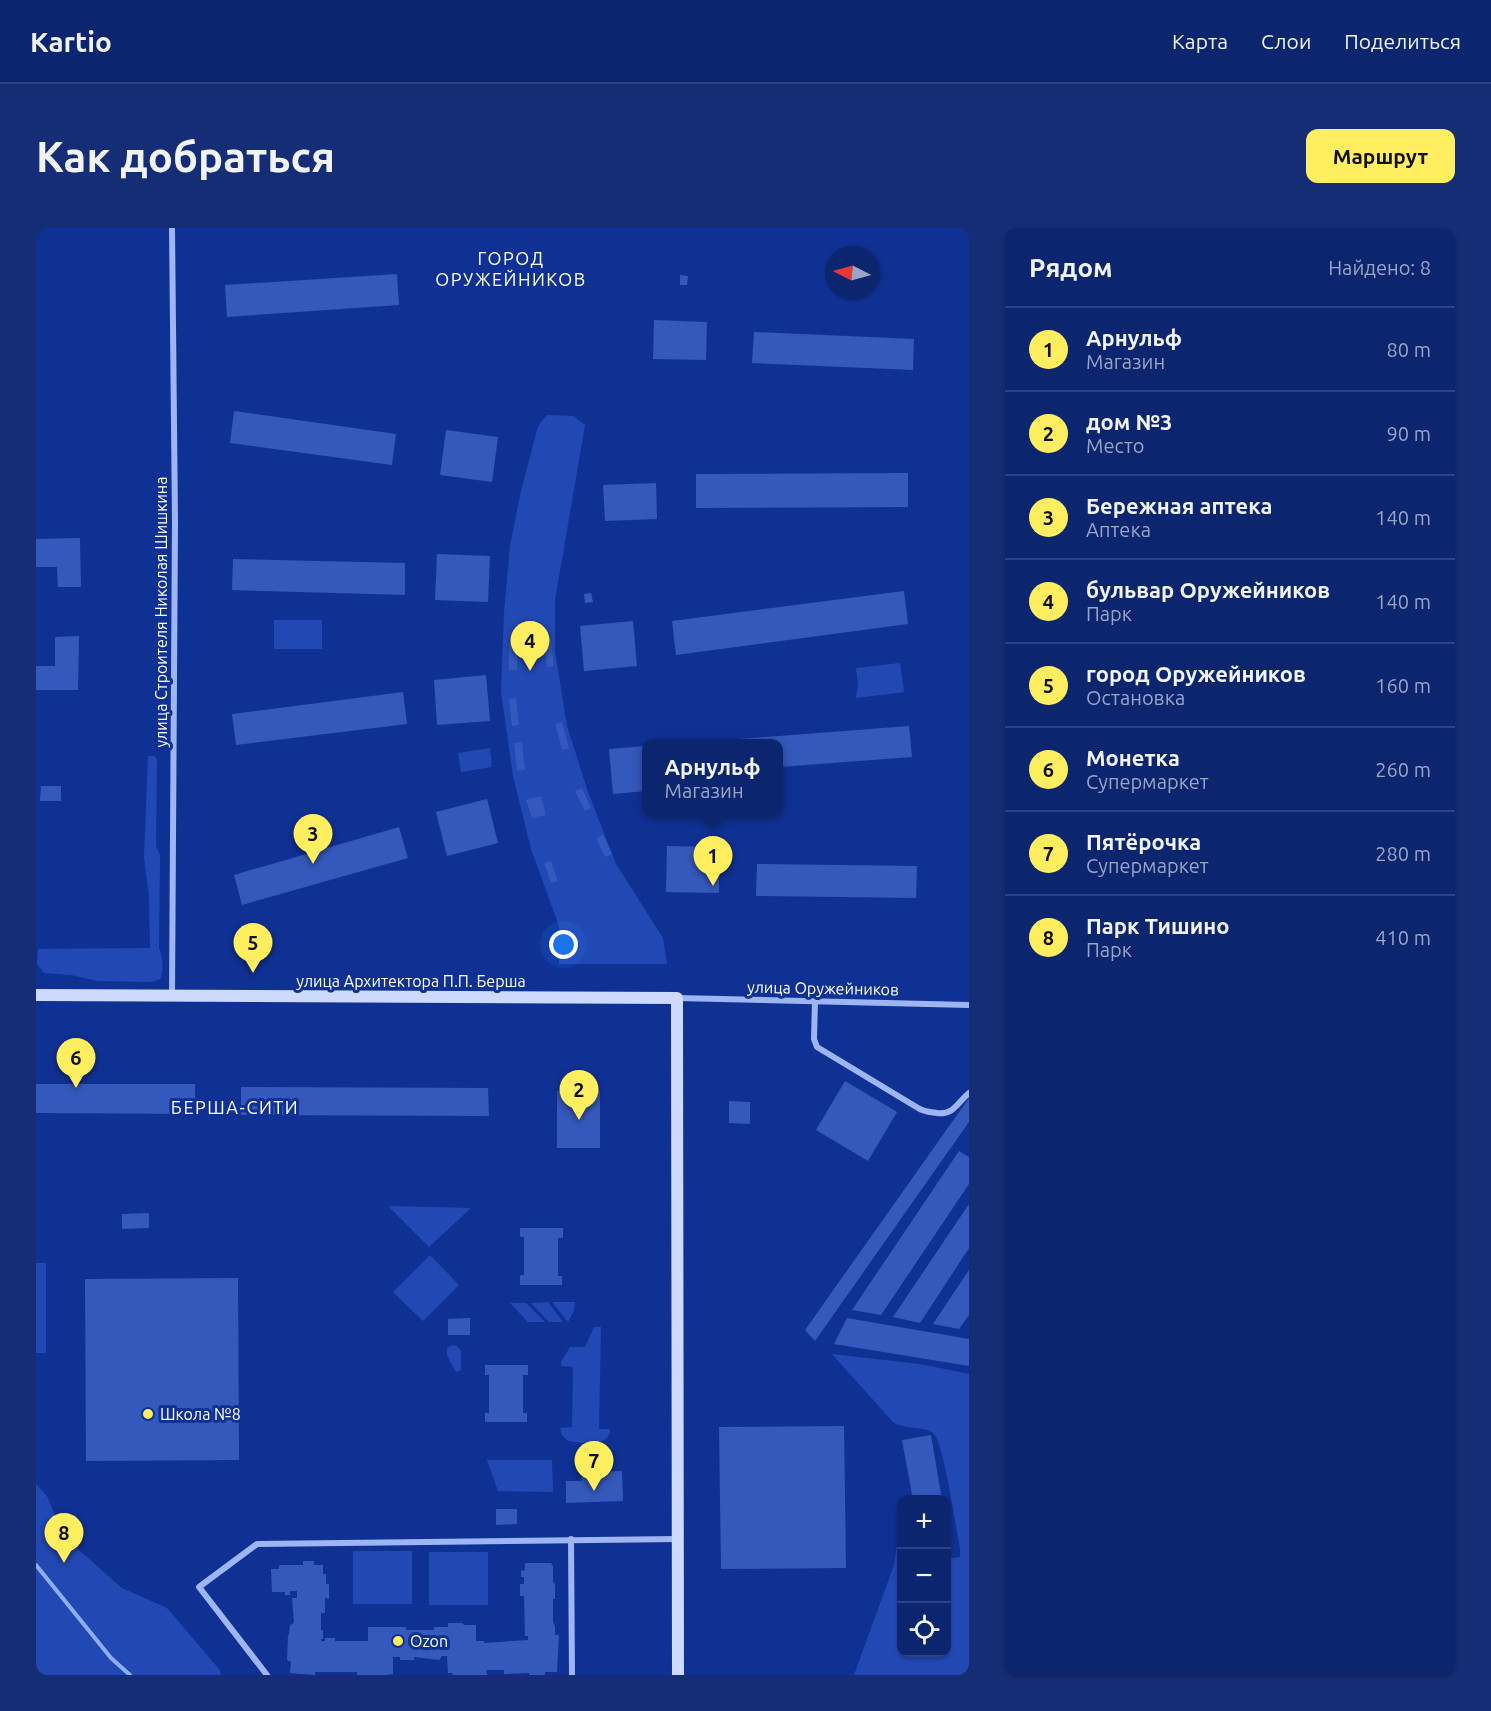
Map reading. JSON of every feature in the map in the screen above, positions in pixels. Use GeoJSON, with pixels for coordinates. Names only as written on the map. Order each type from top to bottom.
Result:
{"type":"FeatureCollection","features":[{"type":"Feature","properties":{"kind":"street","name":"улица Строителя Николая Шишкина"},"geometry":{"type":"LineString","coordinates":[[172,228],[175,522],[172,996]]}},
{"type":"Feature","properties":{"kind":"street","name":"улица Архитектора П.П. Берша"},"geometry":{"type":"LineString","coordinates":[[36,995],[677,998]]}},
{"type":"Feature","properties":{"kind":"street","name":"улица Оружейников"},"geometry":{"type":"LineString","coordinates":[[677,998],[969,1005]]}},
{"type":"Feature","properties":{"kind":"street"},"geometry":{"type":"LineString","coordinates":[[677,998],[678,1675]]}},
{"type":"Feature","properties":{"kind":"street"},"geometry":{"type":"LineString","coordinates":[[815,1001],[814,1039],[817,1047],[924,1112],[946,1114],[951,1112],[969,1093]]}},
{"type":"Feature","properties":{"kind":"street"},"geometry":{"type":"LineString","coordinates":[[571,1539],[572,1675]]}},
{"type":"Feature","properties":{"kind":"street"},"geometry":{"type":"LineString","coordinates":[[267,1675],[199,1587],[257,1544],[678,1539]]}},
{"type":"Feature","properties":{"kind":"shaded area"},"geometry":{"type":"Polygon","coordinates":[[[547,415],[574,416],[585,425],[555,600],[555,651],[567,726],[588,792],[616,864],[663,938],[667,964],[559,964],[559,926],[531,849],[513,776],[501,692],[504,612],[510,546],[538,426],[547,415]]]}},
{"type":"Feature","properties":{"kind":"shaded area"},"geometry":{"type":"Polygon","coordinates":[[[274,620],[322,620],[322,649],[274,649],[274,620]]]}},
{"type":"Feature","properties":{"kind":"shaded area"},"geometry":{"type":"Polygon","coordinates":[[[900,663],[904,692],[856,698],[858,685],[856,668],[900,663]]]}},
{"type":"Feature","properties":{"kind":"shaded area"},"geometry":{"type":"Polygon","coordinates":[[[490,748],[492,767],[461,772],[458,753],[490,748]]]}},
{"type":"Feature","properties":{"kind":"shaded area"},"geometry":{"type":"Polygon","coordinates":[[[148,756],[154,756],[157,759],[156,846],[160,855],[159,948],[162,964],[160,979],[152,982],[98,981],[71,975],[44,973],[37,964],[38,949],[150,948],[149,896],[144,858],[148,756]]]}},
{"type":"Feature","properties":{"kind":"shaded area"},"geometry":{"type":"Polygon","coordinates":[[[388,1206],[471,1208],[429,1247],[388,1206]]]}},
{"type":"Feature","properties":{"kind":"shaded area"},"geometry":{"type":"Polygon","coordinates":[[[430,1255],[459,1285],[423,1321],[393,1292],[430,1255]]]}},
{"type":"Feature","properties":{"kind":"shaded area"},"geometry":{"type":"Polygon","coordinates":[[[36,1263],[46,1263],[46,1353],[36,1353],[36,1263]]]}},
{"type":"Feature","properties":{"kind":"shaded area"},"geometry":{"type":"Polygon","coordinates":[[[548,1302],[563,1322],[549,1322],[531,1303],[548,1302]]]}},
{"type":"Feature","properties":{"kind":"shaded area"},"geometry":{"type":"Polygon","coordinates":[[[552,1302],[575,1302],[574,1311],[568,1322],[552,1302]]]}},
{"type":"Feature","properties":{"kind":"shaded area"},"geometry":{"type":"Polygon","coordinates":[[[510,1303],[526,1303],[545,1322],[528,1322],[510,1303]]]}},
{"type":"Feature","properties":{"kind":"shaded area"},"geometry":{"type":"Polygon","coordinates":[[[594,1327],[601,1327],[599,1429],[610,1429],[609,1435],[600,1442],[594,1443],[568,1441],[562,1435],[560,1428],[572,1427],[573,1367],[561,1366],[561,1362],[570,1347],[585,1347],[594,1327]]]}},
{"type":"Feature","properties":{"kind":"shaded area"},"geometry":{"type":"Polygon","coordinates":[[[452,1345],[457,1346],[461,1351],[461,1370],[456,1372],[447,1356],[447,1348],[452,1345]]]}},
{"type":"Feature","properties":{"kind":"shaded area"},"geometry":{"type":"Polygon","coordinates":[[[832,1354],[920,1364],[969,1374],[969,1675],[854,1675],[894,1565],[897,1545],[897,1657],[951,1657],[951,1558],[960,1557],[960,1548],[941,1452],[933,1433],[893,1422],[832,1354]]]}},
{"type":"Feature","properties":{"kind":"shaded area"},"geometry":{"type":"Polygon","coordinates":[[[487,1460],[552,1460],[553,1492],[498,1491],[487,1460]]]}},
{"type":"Feature","properties":{"kind":"shaded area"},"geometry":{"type":"Polygon","coordinates":[[[36,1484],[47,1496],[64,1537],[122,1588],[167,1608],[219,1669],[221,1675],[36,1675],[36,1484]]]}},
{"type":"Feature","properties":{"kind":"shaded area"},"geometry":{"type":"Polygon","coordinates":[[[353,1551],[412,1551],[412,1604],[353,1604],[353,1551]]]}},
{"type":"Feature","properties":{"kind":"shaded area"},"geometry":{"type":"Polygon","coordinates":[[[429,1552],[488,1552],[488,1605],[429,1605],[429,1552]]]}},
{"type":"Feature","properties":{"kind":"building"},"geometry":{"type":"Polygon","coordinates":[[[397,274],[399,305],[227,317],[225,285],[397,274]]]}},
{"type":"Feature","properties":{"kind":"building"},"geometry":{"type":"Polygon","coordinates":[[[680,275],[688,276],[687,285],[680,285],[680,275]]]}},
{"type":"Feature","properties":{"kind":"building"},"geometry":{"type":"Polygon","coordinates":[[[654,320],[707,322],[706,360],[653,359],[654,320]]]}},
{"type":"Feature","properties":{"kind":"building"},"geometry":{"type":"Polygon","coordinates":[[[754,332],[914,339],[913,370],[752,363],[754,332]]]}},
{"type":"Feature","properties":{"kind":"building"},"geometry":{"type":"Polygon","coordinates":[[[234,411],[396,434],[392,465],[230,443],[234,411]]]}},
{"type":"Feature","properties":{"kind":"building"},"geometry":{"type":"Polygon","coordinates":[[[446,430],[498,437],[492,482],[440,475],[446,430]]]}},
{"type":"Feature","properties":{"kind":"building"},"geometry":{"type":"Polygon","coordinates":[[[908,473],[908,507],[696,508],[696,474],[908,473]]]}},
{"type":"Feature","properties":{"kind":"building"},"geometry":{"type":"Polygon","coordinates":[[[656,483],[657,519],[605,521],[603,485],[656,483]]]}},
{"type":"Feature","properties":{"kind":"building"},"geometry":{"type":"Polygon","coordinates":[[[80,538],[81,587],[58,587],[57,567],[36,567],[36,539],[80,538]]]}},
{"type":"Feature","properties":{"kind":"building"},"geometry":{"type":"Polygon","coordinates":[[[437,554],[490,556],[488,602],[435,600],[437,554]]]}},
{"type":"Feature","properties":{"kind":"building"},"geometry":{"type":"Polygon","coordinates":[[[233,559],[405,563],[405,595],[232,590],[233,559]]]}},
{"type":"Feature","properties":{"kind":"building"},"geometry":{"type":"Polygon","coordinates":[[[904,591],[908,624],[676,655],[672,621],[904,591]]]}},
{"type":"Feature","properties":{"kind":"building"},"geometry":{"type":"Polygon","coordinates":[[[591,593],[593,602],[585,603],[584,594],[591,593]]]}},
{"type":"Feature","properties":{"kind":"building"},"geometry":{"type":"Polygon","coordinates":[[[633,621],[637,666],[584,671],[580,626],[633,621]]]}},
{"type":"Feature","properties":{"kind":"building"},"geometry":{"type":"Polygon","coordinates":[[[79,636],[78,690],[36,690],[36,666],[55,666],[55,637],[79,636]]]}},
{"type":"Feature","properties":{"kind":"building"},"geometry":{"type":"Polygon","coordinates":[[[551,638],[554,666],[547,667],[544,639],[551,638]]]}},
{"type":"Feature","properties":{"kind":"building"},"geometry":{"type":"Polygon","coordinates":[[[509,643],[517,643],[517,670],[509,670],[509,643]]]}},
{"type":"Feature","properties":{"kind":"building"},"geometry":{"type":"Polygon","coordinates":[[[486,675],[490,721],[437,725],[434,680],[486,675]]]}},
{"type":"Feature","properties":{"kind":"building"},"geometry":{"type":"Polygon","coordinates":[[[403,692],[407,724],[236,745],[232,714],[403,692]]]}},
{"type":"Feature","properties":{"kind":"building"},"geometry":{"type":"Polygon","coordinates":[[[516,698],[519,725],[512,726],[509,699],[516,698]]]}},
{"type":"Feature","properties":{"kind":"building"},"geometry":{"type":"Polygon","coordinates":[[[562,722],[569,748],[562,750],[555,724],[562,722]]]}},
{"type":"Feature","properties":{"kind":"building"},"geometry":{"type":"Polygon","coordinates":[[[909,726],[912,757],[783,767],[783,739],[738,739],[909,726]]]}},
{"type":"Feature","properties":{"kind":"building"},"geometry":{"type":"Polygon","coordinates":[[[522,742],[525,770],[517,771],[514,743],[522,742]]]}},
{"type":"Feature","properties":{"kind":"building"},"geometry":{"type":"Polygon","coordinates":[[[642,746],[642,791],[613,794],[609,749],[642,746]]]}},
{"type":"Feature","properties":{"kind":"building"},"geometry":{"type":"Polygon","coordinates":[[[41,786],[61,786],[61,801],[40,801],[41,786]]]}},
{"type":"Feature","properties":{"kind":"building"},"geometry":{"type":"Polygon","coordinates":[[[582,788],[591,808],[585,811],[575,791],[582,788]]]}},
{"type":"Feature","properties":{"kind":"building"},"geometry":{"type":"Polygon","coordinates":[[[541,796],[546,815],[532,818],[526,800],[541,796]]]}},
{"type":"Feature","properties":{"kind":"building"},"geometry":{"type":"Polygon","coordinates":[[[487,799],[498,843],[447,856],[436,812],[487,799]]]}},
{"type":"Feature","properties":{"kind":"building"},"geometry":{"type":"Polygon","coordinates":[[[399,827],[408,858],[242,905],[234,875],[399,827]]]}},
{"type":"Feature","properties":{"kind":"building"},"geometry":{"type":"Polygon","coordinates":[[[603,835],[612,854],[605,857],[596,838],[603,835]]]}},
{"type":"Feature","properties":{"kind":"building"},"geometry":{"type":"Polygon","coordinates":[[[667,846],[719,847],[719,893],[666,892],[667,846]]]}},
{"type":"Feature","properties":{"kind":"building"},"geometry":{"type":"Polygon","coordinates":[[[551,861],[558,881],[551,883],[544,863],[551,861]]]}},
{"type":"Feature","properties":{"kind":"building"},"geometry":{"type":"Polygon","coordinates":[[[757,864],[917,866],[916,898],[756,896],[757,864]]]}},
{"type":"Feature","properties":{"kind":"building"},"geometry":{"type":"Polygon","coordinates":[[[845,1081],[897,1112],[868,1161],[816,1130],[845,1081]]]}},
{"type":"Feature","properties":{"kind":"building"},"geometry":{"type":"Polygon","coordinates":[[[36,1084],[195,1084],[195,1114],[36,1113],[36,1084]]]}},
{"type":"Feature","properties":{"kind":"building"},"geometry":{"type":"Polygon","coordinates":[[[241,1087],[488,1088],[489,1116],[241,1115],[241,1087]]]}},
{"type":"Feature","properties":{"kind":"building"},"geometry":{"type":"Polygon","coordinates":[[[557,1091],[600,1091],[600,1148],[557,1148],[557,1091]]]}},
{"type":"Feature","properties":{"kind":"building"},"geometry":{"type":"Polygon","coordinates":[[[969,1098],[969,1122],[815,1341],[805,1330],[969,1098]]]}},
{"type":"Feature","properties":{"kind":"building"},"geometry":{"type":"Polygon","coordinates":[[[729,1101],[750,1102],[750,1124],[729,1123],[729,1101]]]}},
{"type":"Feature","properties":{"kind":"building"},"geometry":{"type":"Polygon","coordinates":[[[959,1151],[969,1157],[969,1184],[881,1315],[852,1310],[959,1151]]]}},
{"type":"Feature","properties":{"kind":"building"},"geometry":{"type":"Polygon","coordinates":[[[969,1204],[969,1248],[920,1323],[893,1317],[969,1204]]]}},
{"type":"Feature","properties":{"kind":"building"},"geometry":{"type":"Polygon","coordinates":[[[149,1213],[149,1228],[122,1229],[122,1214],[149,1213]]]}},
{"type":"Feature","properties":{"kind":"building"},"geometry":{"type":"Polygon","coordinates":[[[520,1228],[563,1228],[563,1238],[558,1238],[558,1276],[562,1276],[562,1285],[520,1285],[520,1275],[524,1275],[524,1237],[520,1237],[520,1228]]]}},
{"type":"Feature","properties":{"kind":"building"},"geometry":{"type":"Polygon","coordinates":[[[969,1270],[969,1315],[959,1329],[933,1324],[969,1270]]]}},
{"type":"Feature","properties":{"kind":"building"},"geometry":{"type":"Polygon","coordinates":[[[238,1278],[239,1460],[86,1461],[85,1279],[238,1278]]]}},
{"type":"Feature","properties":{"kind":"building"},"geometry":{"type":"Polygon","coordinates":[[[470,1318],[470,1335],[448,1335],[448,1319],[470,1318]]]}},
{"type":"Feature","properties":{"kind":"building"},"geometry":{"type":"Polygon","coordinates":[[[847,1318],[969,1339],[969,1366],[834,1344],[847,1318]]]}},
{"type":"Feature","properties":{"kind":"building"},"geometry":{"type":"Polygon","coordinates":[[[485,1365],[528,1365],[528,1375],[523,1375],[523,1413],[527,1413],[527,1422],[485,1422],[485,1413],[489,1413],[489,1375],[485,1375],[485,1365]]]}},
{"type":"Feature","properties":{"kind":"building"},"geometry":{"type":"Polygon","coordinates":[[[844,1426],[846,1568],[721,1569],[719,1427],[844,1426]]]}},
{"type":"Feature","properties":{"kind":"building"},"geometry":{"type":"Polygon","coordinates":[[[931,1435],[941,1495],[912,1495],[902,1440],[931,1435]]]}},
{"type":"Feature","properties":{"kind":"building"},"geometry":{"type":"Polygon","coordinates":[[[622,1471],[623,1501],[566,1503],[566,1481],[582,1481],[581,1472],[622,1471]]]}},
{"type":"Feature","properties":{"kind":"building"},"geometry":{"type":"Polygon","coordinates":[[[496,1509],[517,1509],[517,1524],[496,1525],[496,1509]]]}},
{"type":"Feature","properties":{"kind":"building"},"geometry":{"type":"Polygon","coordinates":[[[303,1561],[314,1561],[314,1565],[323,1565],[326,1584],[329,1584],[329,1599],[325,1598],[325,1613],[321,1613],[323,1639],[321,1641],[325,1641],[325,1638],[335,1638],[335,1641],[368,1641],[368,1627],[434,1630],[434,1627],[448,1627],[448,1623],[462,1623],[476,1625],[476,1641],[484,1641],[484,1643],[528,1640],[528,1636],[525,1636],[524,1596],[520,1596],[520,1584],[524,1584],[521,1571],[525,1570],[525,1563],[551,1563],[555,1584],[553,1622],[555,1635],[559,1635],[557,1672],[529,1675],[529,1673],[504,1674],[504,1670],[486,1670],[487,1675],[453,1675],[448,1673],[447,1656],[442,1656],[439,1660],[414,1657],[414,1660],[400,1660],[400,1657],[393,1657],[393,1674],[387,1675],[357,1675],[357,1672],[315,1672],[315,1675],[290,1673],[291,1662],[287,1660],[288,1635],[290,1625],[294,1623],[292,1598],[297,1598],[297,1591],[290,1591],[290,1595],[285,1595],[285,1592],[272,1592],[271,1569],[279,1569],[279,1565],[303,1565],[303,1561]]]}},
{"type":"Feature","properties":{"kind":"waterway"},"geometry":{"type":"LineString","coordinates":[[36,1565],[111,1658],[130,1675]]}},
{"type":"Feature","properties":{"kind":"place","name":"бульвар Оружейников"},"geometry":{"type":"Point","coordinates":[530,671]}},
{"type":"Feature","properties":{"kind":"place","name":"Бережная аптека"},"geometry":{"type":"Point","coordinates":[313,864]}},
{"type":"Feature","properties":{"kind":"place","name":"Арнульф"},"geometry":{"type":"Point","coordinates":[713,886]}},
{"type":"Feature","properties":{"kind":"place","name":"город Оружейников"},"geometry":{"type":"Point","coordinates":[253,973]}},
{"type":"Feature","properties":{"kind":"place","name":"Монетка"},"geometry":{"type":"Point","coordinates":[76,1088]}},
{"type":"Feature","properties":{"kind":"place","name":"дом №3"},"geometry":{"type":"Point","coordinates":[579,1120]}},
{"type":"Feature","properties":{"kind":"place","name":"Школа №8"},"geometry":{"type":"Point","coordinates":[148,1414]}},
{"type":"Feature","properties":{"kind":"place","name":"Пятёрочка"},"geometry":{"type":"Point","coordinates":[594,1491]}},
{"type":"Feature","properties":{"kind":"place","name":"Парк Тишино"},"geometry":{"type":"Point","coordinates":[64,1563]}},
{"type":"Feature","properties":{"kind":"place","name":"Ozon"},"geometry":{"type":"Point","coordinates":[398,1641]}},
{"type":"Feature","properties":{"kind":"district","name":"ГОРОД ОРУЖЕЙНИКОВ"},"geometry":{"type":"Point","coordinates":[511,268]}},
{"type":"Feature","properties":{"kind":"district","name":"БЕРША-СИТИ"},"geometry":{"type":"Point","coordinates":[235,1107]}}]}
